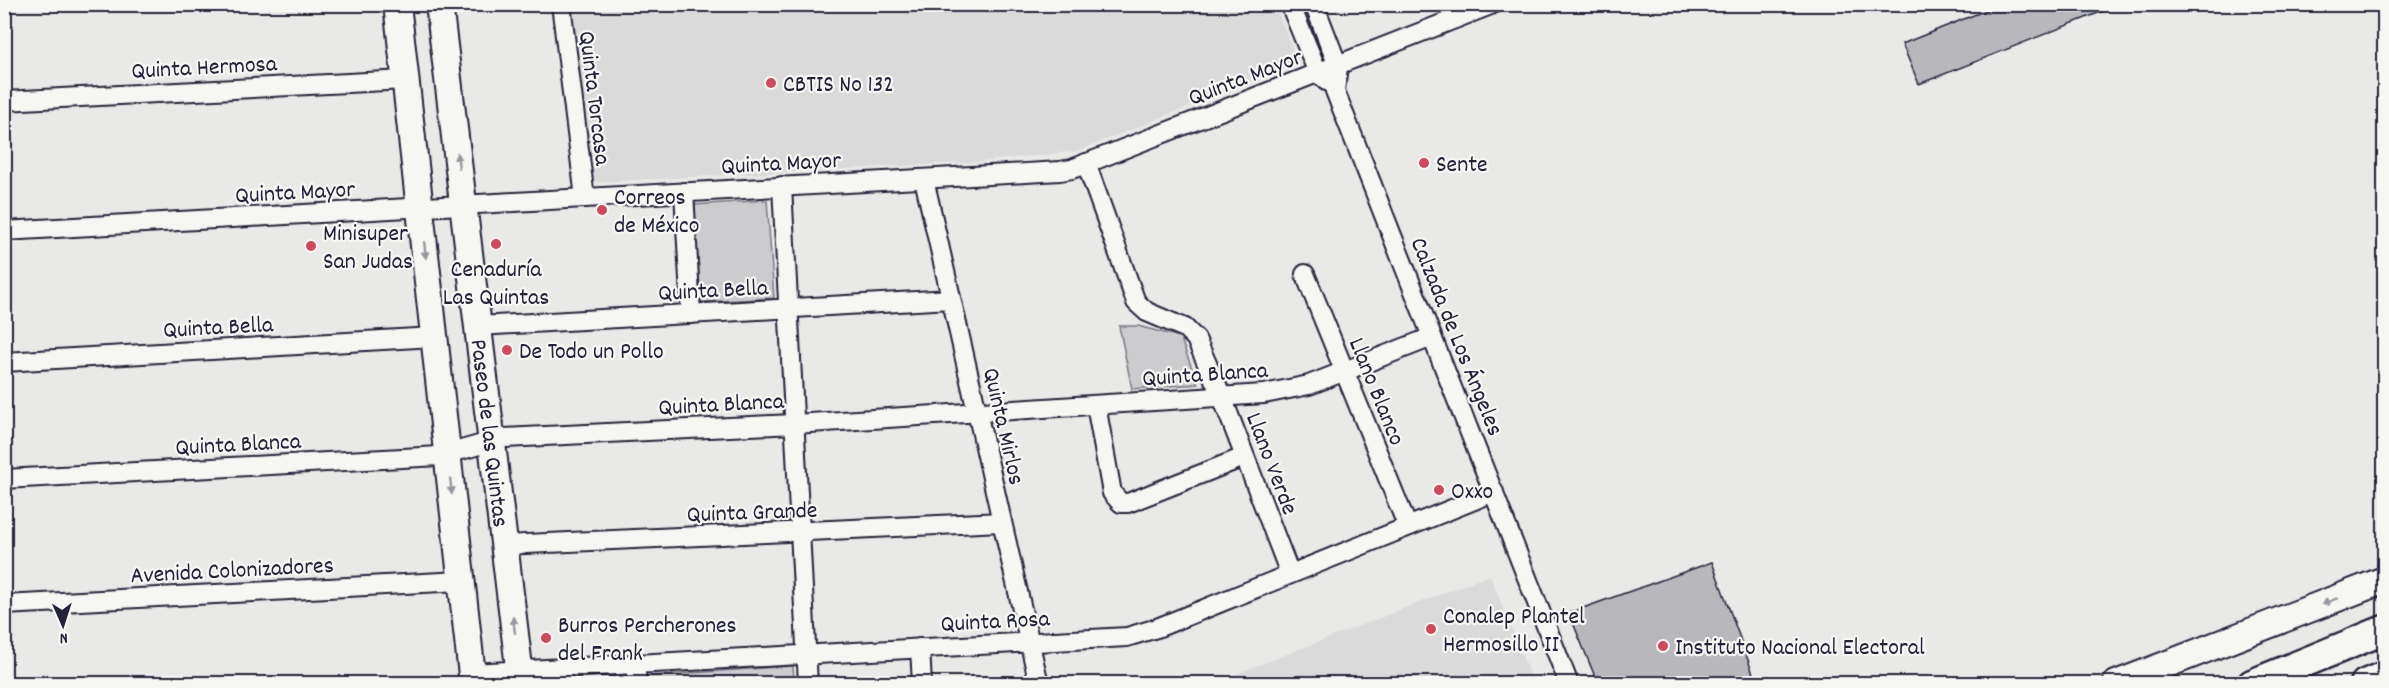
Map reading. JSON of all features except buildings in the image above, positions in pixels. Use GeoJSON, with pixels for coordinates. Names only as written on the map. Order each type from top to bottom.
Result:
{"type":"FeatureCollection","features":[{"type":"Feature","properties":{"kind":"main road","name":"Paseo de las Quintas"},"geometry":{"type":"LineString","coordinates":[[397,4],[472,679]]}},
{"type":"Feature","properties":{"kind":"main road","name":"Paseo de las Quintas"},"geometry":{"type":"LineString","coordinates":[[439,4],[520,677]]}},
{"type":"Feature","properties":{"kind":"main road"},"geometry":{"type":"LineString","coordinates":[[2116,684],[2385,580]]}},
{"type":"Feature","properties":{"kind":"main road"},"geometry":{"type":"LineString","coordinates":[[2352,643],[2385,609]]}},
{"type":"Feature","properties":{"kind":"main road"},"geometry":{"type":"LineString","coordinates":[[2252,684],[2385,630]]}},
{"type":"Feature","properties":{"kind":"main road"},"geometry":{"type":"LineString","coordinates":[[2365,684],[2385,676]]}},
{"type":"Feature","properties":{"kind":"street","name":"Quinta Torcasa"},"geometry":{"type":"LineString","coordinates":[[561,4],[585,198]]}},
{"type":"Feature","properties":{"kind":"street"},"geometry":{"type":"LineString","coordinates":[[1290,4],[1318,73],[1335,91]]}},
{"type":"Feature","properties":{"kind":"street","name":"Calzada de Los Ángeles"},"geometry":{"type":"LineString","coordinates":[[1314,4],[1338,66],[1335,91],[1569,684]]}},
{"type":"Feature","properties":{"kind":"street","name":"Quinta Mayor"},"geometry":{"type":"LineString","coordinates":[[4,231],[1060,171],[1338,66],[1493,4]]}},
{"type":"Feature","properties":{"kind":"street","name":"Quinta Hermosa"},"geometry":{"type":"LineString","coordinates":[[4,101],[405,80]]}},
{"type":"Feature","properties":{"kind":"street","name":"Llano Verde"},"geometry":{"type":"LineString","coordinates":[[1086,163],[1136,302],[1147,312],[1191,332],[1222,397],[1290,574]]}},
{"type":"Feature","properties":{"kind":"street","name":"Quinta Mirlos"},"geometry":{"type":"LineString","coordinates":[[924,179],[1039,684]]}},
{"type":"Feature","properties":{"kind":"street"},"geometry":{"type":"LineString","coordinates":[[782,186],[808,684]]}},
{"type":"Feature","properties":{"kind":"street"},"geometry":{"type":"LineString","coordinates":[[684,192],[691,314]]}},
{"type":"Feature","properties":{"kind":"street","name":"Llano Blanco"},"geometry":{"type":"LineString","coordinates":[[1305,274],[1407,525]]}},
{"type":"Feature","properties":{"kind":"street","name":"Quinta Bella"},"geometry":{"type":"LineString","coordinates":[[478,326],[951,298]]}},
{"type":"Feature","properties":{"kind":"street","name":"Quinta Bella"},"geometry":{"type":"LineString","coordinates":[[4,362],[434,337]]}},
{"type":"Feature","properties":{"kind":"street","name":"Quinta Blanca"},"geometry":{"type":"LineString","coordinates":[[4,479],[447,455],[504,438],[795,424],[1264,394],[1309,385],[1432,337]]}},
{"type":"Feature","properties":{"kind":"street"},"geometry":{"type":"LineString","coordinates":[[1096,405],[1112,493],[1121,503],[1128,503],[1244,457]]}},
{"type":"Feature","properties":{"kind":"street","name":"Quinta Rosa"},"geometry":{"type":"LineString","coordinates":[[472,679],[520,677],[635,664],[1114,639],[1140,634],[1494,492]]}},
{"type":"Feature","properties":{"kind":"street","name":"Quinta Grande"},"geometry":{"type":"LineString","coordinates":[[504,545],[1002,522]]}},
{"type":"Feature","properties":{"kind":"street","name":"Avenida Colonizadores"},"geometry":{"type":"LineString","coordinates":[[4,605],[461,581]]}},
{"type":"Feature","properties":{"kind":"street"},"geometry":{"type":"LineString","coordinates":[[920,648],[922,684]]}},
{"type":"Feature","properties":{"kind":"street"},"geometry":{"type":"LineString","coordinates":[[635,664],[637,684]]}},
{"type":"Feature","properties":{"kind":"shaded area","name":"CBTIS No 132"},"geometry":{"type":"Polygon","coordinates":[[[572,5],[1275,5],[1298,63],[1078,151],[979,162],[596,182],[591,174],[572,5]]]}},
{"type":"Feature","properties":{"kind":"shaded area"},"geometry":{"type":"Polygon","coordinates":[[[767,200],[774,298],[701,302],[694,205],[767,200]]]}},
{"type":"Feature","properties":{"kind":"shaded area"},"geometry":{"type":"Polygon","coordinates":[[[1119,326],[1138,326],[1180,337],[1198,384],[1132,389],[1119,326]]]}},
{"type":"Feature","properties":{"kind":"shaded area","name":"Conalep Plantel Hermosillo II"},"geometry":{"type":"Polygon","coordinates":[[[1490,575],[1533,683],[1213,683],[1490,575]]]}},
{"type":"Feature","properties":{"kind":"shaded area"},"geometry":{"type":"Polygon","coordinates":[[[793,666],[794,683],[648,683],[648,676],[793,666]]]}},
{"type":"Feature","properties":{"kind":"place","name":"CBTIS No 132"},"geometry":{"type":"Point","coordinates":[771,83]}},
{"type":"Feature","properties":{"kind":"place","name":"Sente"},"geometry":{"type":"Point","coordinates":[1424,163]}},
{"type":"Feature","properties":{"kind":"place","name":"Correos de México"},"geometry":{"type":"Point","coordinates":[602,210]}},
{"type":"Feature","properties":{"kind":"place","name":"Cenaduría Las Quintas"},"geometry":{"type":"Point","coordinates":[496,244]}},
{"type":"Feature","properties":{"kind":"place","name":"Minisuper San Judas"},"geometry":{"type":"Point","coordinates":[311,246]}},
{"type":"Feature","properties":{"kind":"place","name":"De Todo un Pollo"},"geometry":{"type":"Point","coordinates":[507,350]}},
{"type":"Feature","properties":{"kind":"place","name":"Oxxo"},"geometry":{"type":"Point","coordinates":[1439,490]}},
{"type":"Feature","properties":{"kind":"place","name":"Conalep Plantel Hermosillo II"},"geometry":{"type":"Point","coordinates":[1431,629]}},
{"type":"Feature","properties":{"kind":"place","name":"Burros Percherones del Frank"},"geometry":{"type":"Point","coordinates":[546,638]}},
{"type":"Feature","properties":{"kind":"place","name":"Instituto Nacional Electoral"},"geometry":{"type":"Point","coordinates":[1663,646]}}]}
